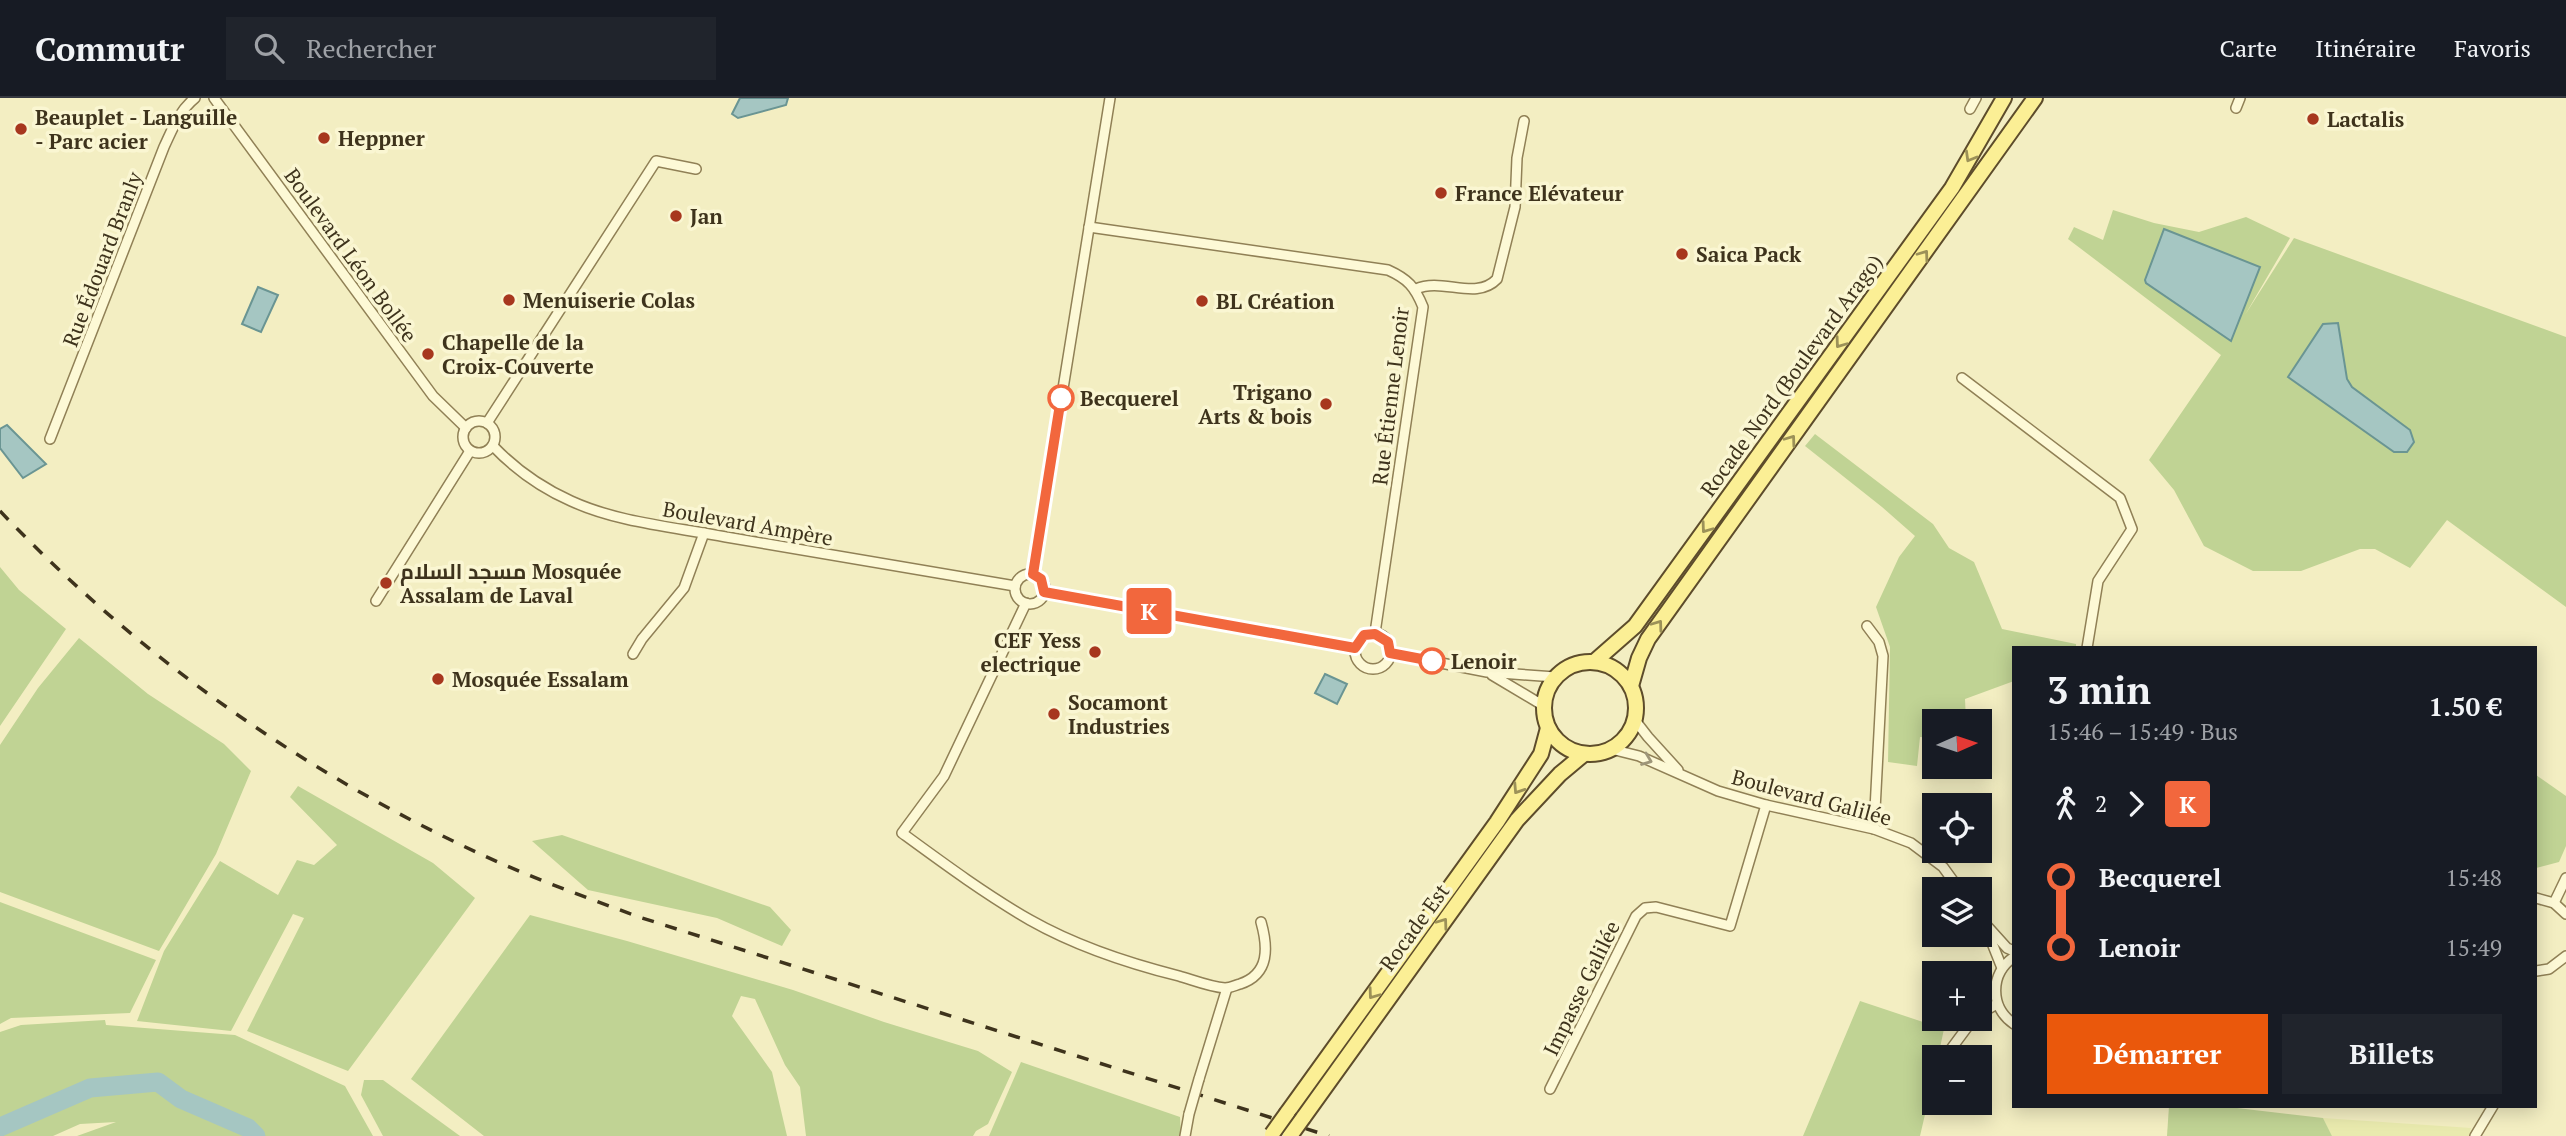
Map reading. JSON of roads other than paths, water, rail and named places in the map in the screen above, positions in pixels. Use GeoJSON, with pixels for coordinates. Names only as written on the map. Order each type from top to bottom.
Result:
{"type":"FeatureCollection","features":[{"type":"Feature","properties":{"kind":"main road","name":"Rocade Nord (Boulevard Arago)"},"geometry":{"type":"LineString","coordinates":[[1594,662],[1635,626],[1952,188],[2004,98]]}},
{"type":"Feature","properties":{"kind":"main road"},"geometry":{"type":"LineString","coordinates":[[1999,147],[2026,98]]}},
{"type":"Feature","properties":{"kind":"main road"},"geometry":{"type":"LineString","coordinates":[[1631,686],[1648,639],[2035,98]]}},
{"type":"Feature","properties":{"kind":"main road"},"geometry":{"type":"LineString","coordinates":[[1580,662],[1594,662],[1615,670],[1631,686],[1635,699],[1634,719],[1626,736],[1611,749],[1584,754],[1570,750],[1557,741],[1548,728],[1544,706],[1548,689],[1555,677],[1580,662]]}},
{"type":"Feature","properties":{"kind":"main road"},"geometry":{"type":"LineString","coordinates":[[1271,1135],[1497,822],[1541,754],[1548,728]]}},
{"type":"Feature","properties":{"kind":"main road","name":"Rocade Est"},"geometry":{"type":"LineString","coordinates":[[1290,1136],[1517,820],[1560,774],[1584,754]]}},
{"type":"Feature","properties":{"kind":"street","name":"Rue Édouard Branly"},"geometry":{"type":"LineString","coordinates":[[50,439],[168,138],[176,120],[195,98]]}},
{"type":"Feature","properties":{"kind":"street","name":"Boulevard Léon Bollée"},"geometry":{"type":"LineString","coordinates":[[214,98],[433,396],[467,428]]}},
{"type":"Feature","properties":{"kind":"street"},"geometry":{"type":"LineString","coordinates":[[1033,574],[1110,98]]}},
{"type":"Feature","properties":{"kind":"street"},"geometry":{"type":"LineString","coordinates":[[1970,109],[1976,98]]}},
{"type":"Feature","properties":{"kind":"street"},"geometry":{"type":"LineString","coordinates":[[1416,289],[1433,286],[1481,289],[1490,286],[1497,279],[1515,208],[1517,158],[1524,121]]}},
{"type":"Feature","properties":{"kind":"street"},"geometry":{"type":"LineString","coordinates":[[487,423],[656,161],[696,169]]}},
{"type":"Feature","properties":{"kind":"street","name":"Rue Étienne Lenoir"},"geometry":{"type":"LineString","coordinates":[[1089,227],[1388,270],[1406,278],[1416,289],[1423,307],[1375,634]]}},
{"type":"Feature","properties":{"kind":"street"},"geometry":{"type":"LineString","coordinates":[[1962,378],[2120,498],[2132,529],[2098,581],[2087,646]]}},
{"type":"Feature","properties":{"kind":"street"},"geometry":{"type":"LineString","coordinates":[[478,421],[487,423],[494,431],[493,446],[480,453],[470,451],[463,437],[467,428],[478,421]]}},
{"type":"Feature","properties":{"kind":"street","name":"Boulevard Ampère"},"geometry":{"type":"LineString","coordinates":[[493,446],[536,482],[571,501],[598,511],[704,533],[1015,586]]}},
{"type":"Feature","properties":{"kind":"street"},"geometry":{"type":"LineString","coordinates":[[376,601],[470,451]]}},
{"type":"Feature","properties":{"kind":"street"},"geometry":{"type":"LineString","coordinates":[[633,654],[684,588],[704,533]]}},
{"type":"Feature","properties":{"kind":"street"},"geometry":{"type":"LineString","coordinates":[[1033,574],[1041,579],[1044,592],[1040,600],[1026,603],[1016,595],[1015,586],[1024,575],[1033,574]]}},
{"type":"Feature","properties":{"kind":"street"},"geometry":{"type":"LineString","coordinates":[[1044,592],[1355,648]]}},
{"type":"Feature","properties":{"kind":"street"},"geometry":{"type":"LineString","coordinates":[[1026,603],[944,776],[902,833],[978,888],[1078,944],[1134,964],[1227,988],[1254,978],[1263,967],[1267,954],[1261,922]]}},
{"type":"Feature","properties":{"kind":"street"},"geometry":{"type":"LineString","coordinates":[[1867,625],[1880,642],[1883,656],[1874,829]]}},
{"type":"Feature","properties":{"kind":"street"},"geometry":{"type":"LineString","coordinates":[[1375,634],[1388,642],[1390,653],[1382,667],[1371,669],[1357,660],[1355,648],[1364,635],[1375,634]]}},
{"type":"Feature","properties":{"kind":"street"},"geometry":{"type":"LineString","coordinates":[[1390,653],[1487,673],[1555,677]]}},
{"type":"Feature","properties":{"kind":"street"},"geometry":{"type":"LineString","coordinates":[[1487,673],[1544,706]]}},
{"type":"Feature","properties":{"kind":"street","name":"Boulevard Galilée"},"geometry":{"type":"LineString","coordinates":[[1634,719],[1647,737],[1682,773]]}},
{"type":"Feature","properties":{"kind":"street","name":"Boulevard Galilée"},"geometry":{"type":"LineString","coordinates":[[1611,749],[1639,756],[1718,791],[1766,805],[1874,829],[1911,843],[1943,867],[1950,877]]}},
{"type":"Feature","properties":{"kind":"street","name":"Impasse Galilée"},"geometry":{"type":"LineString","coordinates":[[1550,1089],[1636,916],[1645,908],[1656,906],[1730,926],[1766,805]]}},
{"type":"Feature","properties":{"kind":"street"},"geometry":{"type":"LineString","coordinates":[[2554,903],[2566,878]]}},
{"type":"Feature","properties":{"kind":"street"},"geometry":{"type":"LineString","coordinates":[[2537,898],[2554,903],[2566,914]]}},
{"type":"Feature","properties":{"kind":"street"},"geometry":{"type":"LineString","coordinates":[[1992,932],[2012,950]]}},
{"type":"Feature","properties":{"kind":"street"},"geometry":{"type":"LineString","coordinates":[[1992,945],[2002,968]]}},
{"type":"Feature","properties":{"kind":"street"},"geometry":{"type":"LineString","coordinates":[[2537,971],[2549,969],[2566,956]]}},
{"type":"Feature","properties":{"kind":"street"},"geometry":{"type":"LineString","coordinates":[[2012,959],[2002,968],[1996,979],[1995,992],[2003,1015],[2012,1022]]}},
{"type":"Feature","properties":{"kind":"street"},"geometry":{"type":"LineString","coordinates":[[1185,1136],[1227,988]]}},
{"type":"Feature","properties":{"kind":"street"},"geometry":{"type":"LineString","coordinates":[[1992,1007],[1997,1004]]}},
{"type":"Feature","properties":{"kind":"street"},"geometry":{"type":"LineString","coordinates":[[2475,1136],[2492,1108]]}},
{"type":"Feature","properties":{"kind":"water"},"geometry":{"type":"Polygon","coordinates":[[[740,98],[788,98],[786,105],[738,118],[732,114],[740,98]]]}},
{"type":"Feature","properties":{"kind":"water"},"geometry":{"type":"Polygon","coordinates":[[[2164,229],[2260,267],[2231,341],[2146,283],[2164,229]]]}},
{"type":"Feature","properties":{"kind":"water"},"geometry":{"type":"Polygon","coordinates":[[[258,287],[278,295],[261,332],[242,324],[258,287]]]}},
{"type":"Feature","properties":{"kind":"water"},"geometry":{"type":"Polygon","coordinates":[[[2338,323],[2347,379],[2352,387],[2410,430],[2414,442],[2407,452],[2394,452],[2288,377],[2323,324],[2338,323]]]}},
{"type":"Feature","properties":{"kind":"water"},"geometry":{"type":"Polygon","coordinates":[[[7,425],[46,464],[23,478],[0,448],[0,429],[7,425]]]}},
{"type":"Feature","properties":{"kind":"water"},"geometry":{"type":"Polygon","coordinates":[[[1325,674],[1347,684],[1337,704],[1315,693],[1325,674]]]}},
{"type":"Feature","properties":{"kind":"waterway"},"geometry":{"type":"LineString","coordinates":[[0,1127],[90,1088],[158,1082],[181,1099],[248,1128],[256,1136]]}},
{"type":"Feature","properties":{"kind":"railway"},"geometry":{"type":"LineString","coordinates":[[0,511],[107,613],[163,660],[222,704],[346,784],[476,852],[639,917],[1329,1136]]}},
{"type":"Feature","properties":{"kind":"place","name":"Lactalis"},"geometry":{"type":"Point","coordinates":[2313,119]}},
{"type":"Feature","properties":{"kind":"place","name":"Beauplet - Languille - Parc acier"},"geometry":{"type":"Point","coordinates":[21,129]}},
{"type":"Feature","properties":{"kind":"place","name":"Heppner"},"geometry":{"type":"Point","coordinates":[324,138]}},
{"type":"Feature","properties":{"kind":"place","name":"France Elévateur"},"geometry":{"type":"Point","coordinates":[1441,193]}},
{"type":"Feature","properties":{"kind":"place","name":"Jan"},"geometry":{"type":"Point","coordinates":[676,216]}},
{"type":"Feature","properties":{"kind":"place","name":"Saica Pack"},"geometry":{"type":"Point","coordinates":[1682,254]}},
{"type":"Feature","properties":{"kind":"place","name":"Menuiserie Colas"},"geometry":{"type":"Point","coordinates":[509,300]}},
{"type":"Feature","properties":{"kind":"place","name":"BL Création"},"geometry":{"type":"Point","coordinates":[1202,301]}},
{"type":"Feature","properties":{"kind":"place","name":"Chapelle de la Croix-Couverte"},"geometry":{"type":"Point","coordinates":[428,354]}},
{"type":"Feature","properties":{"kind":"place","name":"Becquerel"},"geometry":{"type":"Point","coordinates":[1061,398]}},
{"type":"Feature","properties":{"kind":"place","name":"Trigano Arts & bois"},"geometry":{"type":"Point","coordinates":[1326,404]}},
{"type":"Feature","properties":{"kind":"place","name":"مسجد السلام Mosquée Assalam de Laval"},"geometry":{"type":"Point","coordinates":[386,583]}},
{"type":"Feature","properties":{"kind":"place","name":"CEF Yess electrique"},"geometry":{"type":"Point","coordinates":[1095,652]}},
{"type":"Feature","properties":{"kind":"place","name":"Lenoir"},"geometry":{"type":"Point","coordinates":[1432,661]}},
{"type":"Feature","properties":{"kind":"place","name":"Mosquée Essalam"},"geometry":{"type":"Point","coordinates":[438,679]}},
{"type":"Feature","properties":{"kind":"place","name":"Socamont Industries"},"geometry":{"type":"Point","coordinates":[1054,714]}}]}
